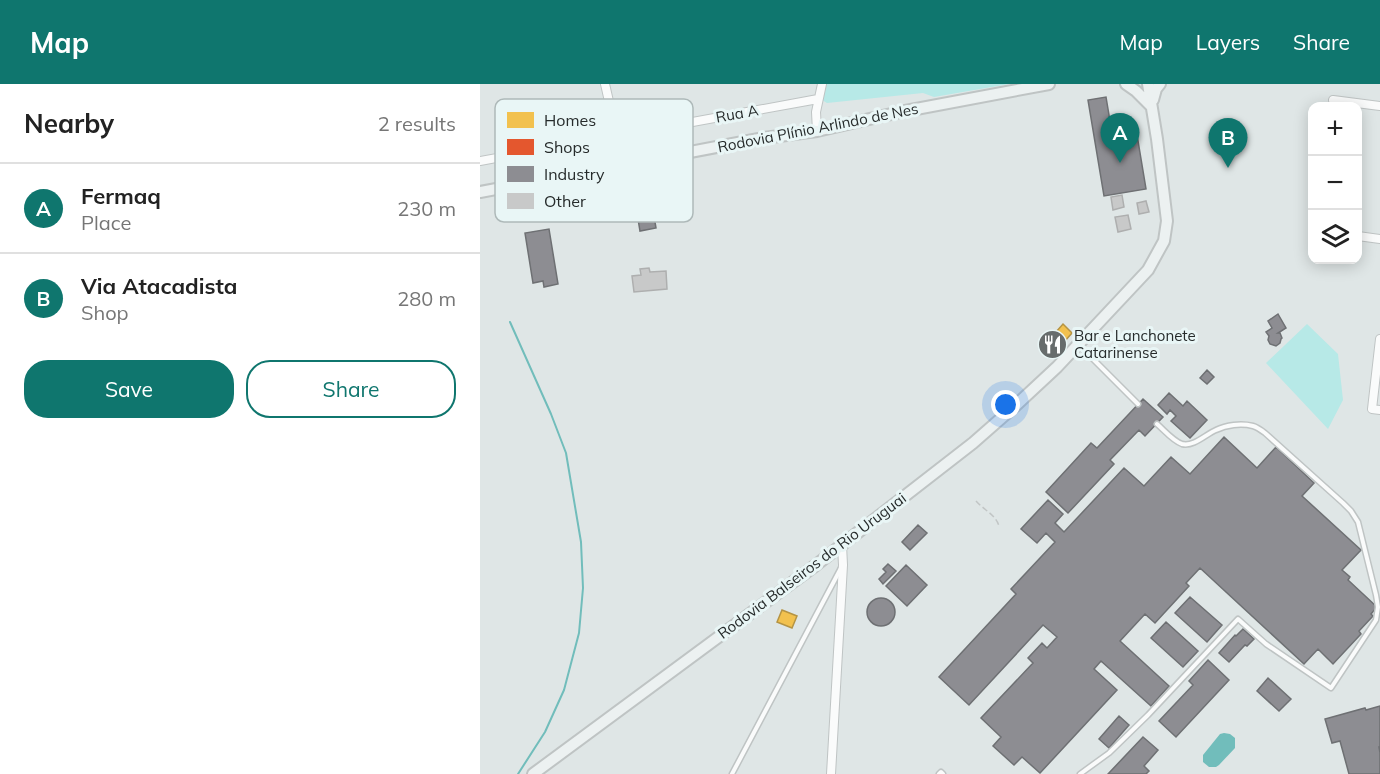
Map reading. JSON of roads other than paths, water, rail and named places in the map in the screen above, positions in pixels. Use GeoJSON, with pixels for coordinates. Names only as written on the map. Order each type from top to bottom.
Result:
{"type":"FeatureCollection","features":[{"type":"Feature","properties":{"kind":"main road","name":"Rodovia Plínio Arlindo de Nes"},"geometry":{"type":"LineString","coordinates":[[693,152],[817,131],[900,112],[1049,84]]}},
{"type":"Feature","properties":{"kind":"main road"},"geometry":{"type":"LineString","coordinates":[[1126,84],[1152,106],[1156,89],[1160,84]]}},
{"type":"Feature","properties":{"kind":"main road","name":"Rodovia Balseiros do Rio Uruguai"},"geometry":{"type":"LineString","coordinates":[[533,774],[842,545],[973,443],[1057,367],[1148,270],[1164,241],[1167,221],[1148,84]]}},
{"type":"Feature","properties":{"kind":"main road","name":"Rodovia Plínio Arlindo de Nes"},"geometry":{"type":"LineString","coordinates":[[480,192],[495,189]]}},
{"type":"Feature","properties":{"kind":"street"},"geometry":{"type":"LineString","coordinates":[[605,84],[608,99]]}},
{"type":"Feature","properties":{"kind":"street"},"geometry":{"type":"LineString","coordinates":[[817,131],[815,119],[822,84]]}},
{"type":"Feature","properties":{"kind":"street","name":"Rua A"},"geometry":{"type":"LineString","coordinates":[[693,122],[818,99]]}},
{"type":"Feature","properties":{"kind":"street"},"geometry":{"type":"LineString","coordinates":[[1334,100],[1380,106]]}},
{"type":"Feature","properties":{"kind":"street","name":"Rua A"},"geometry":{"type":"LineString","coordinates":[[480,161],[495,158]]}},
{"type":"Feature","properties":{"kind":"street"},"geometry":{"type":"LineString","coordinates":[[1362,237],[1380,239]]}},
{"type":"Feature","properties":{"kind":"street"},"geometry":{"type":"LineString","coordinates":[[1376,410],[1380,339]]}},
{"type":"Feature","properties":{"kind":"street"},"geometry":{"type":"LineString","coordinates":[[831,774],[843,565],[842,545]]}},
{"type":"Feature","properties":{"kind":"lane"},"geometry":{"type":"LineString","coordinates":[[1078,344],[1138,404]]}},
{"type":"Feature","properties":{"kind":"lane"},"geometry":{"type":"LineString","coordinates":[[1080,774],[1109,753],[1148,715],[1238,619],[1266,644],[1331,688],[1376,620],[1378,607],[1376,595],[1355,516],[1265,432],[1253,426],[1233,424],[1217,429],[1186,445],[1180,444],[1157,424]]}},
{"type":"Feature","properties":{"kind":"lane"},"geometry":{"type":"LineString","coordinates":[[732,774],[843,565]]}},
{"type":"Feature","properties":{"kind":"waterway"},"geometry":{"type":"LineString","coordinates":[[510,322],[566,453],[581,542],[583,588],[579,633],[564,690],[545,732],[518,774]]}},
{"type":"Feature","properties":{"kind":"place","name":"Fermaq"},"geometry":{"type":"Point","coordinates":[1120,163]}},
{"type":"Feature","properties":{"kind":"place","name":"Via Atacadista"},"geometry":{"type":"Point","coordinates":[1228,168]}},
{"type":"Feature","properties":{"kind":"place","name":"Bar e Lanchonete Catarinense"},"geometry":{"type":"Point","coordinates":[1053,345]}}]}
